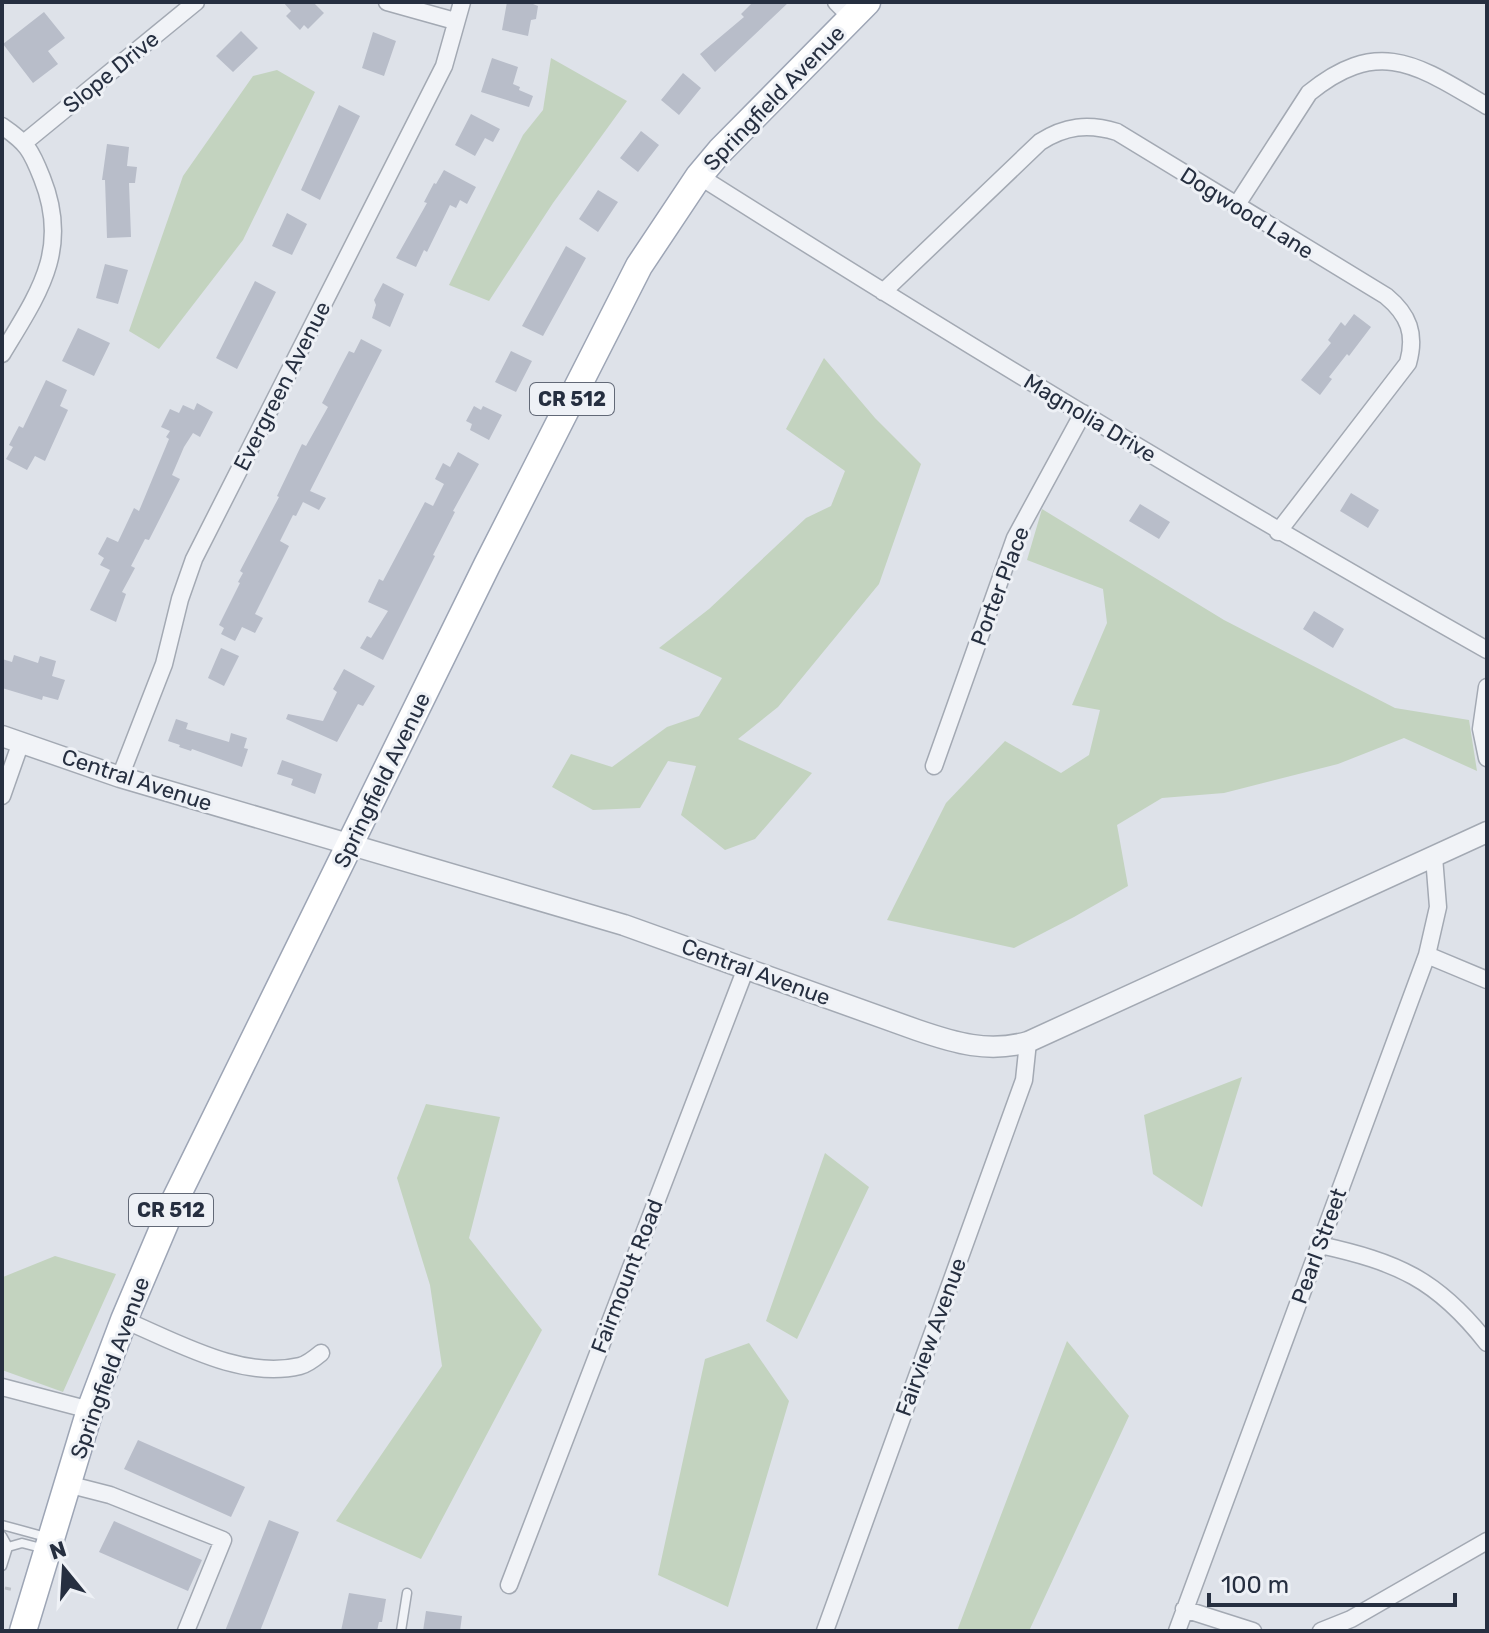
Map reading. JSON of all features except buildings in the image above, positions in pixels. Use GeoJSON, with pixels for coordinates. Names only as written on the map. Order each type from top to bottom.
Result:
{"type":"FeatureCollection","features":[{"type":"Feature","properties":{"kind":"main road","name":"Springfield Avenue"},"geometry":{"type":"LineString","coordinates":[[23,1631],[90,1410],[175,1200],[480,579],[639,266],[699,176],[851,7]]}},
{"type":"Feature","properties":{"kind":"street","name":"Slope Drive"},"geometry":{"type":"LineString","coordinates":[[25,142],[196,2]]}},
{"type":"Feature","properties":{"kind":"street"},"geometry":{"type":"LineString","coordinates":[[387,2],[455,21]]}},
{"type":"Feature","properties":{"kind":"street","name":"Evergreen Avenue"},"geometry":{"type":"LineString","coordinates":[[120,777],[164,664],[180,599],[194,559],[444,66],[462,2]]}},
{"type":"Feature","properties":{"kind":"street"},"geometry":{"type":"LineString","coordinates":[[1236,206],[1309,93],[1348,69],[1378,61],[1419,67],[1487,106]]}},
{"type":"Feature","properties":{"kind":"street"},"geometry":{"type":"LineString","coordinates":[[2,126],[25,142],[50,199],[54,222],[44,283],[2,354]]}},
{"type":"Feature","properties":{"kind":"street","name":"Dogwood Lane"},"geometry":{"type":"LineString","coordinates":[[883,292],[1040,142],[1069,128],[1093,126],[1117,132],[1386,296],[1405,315],[1411,330],[1412,347],[1404,370],[1278,532]]}},
{"type":"Feature","properties":{"kind":"street","name":"Magnolia Drive"},"geometry":{"type":"LineString","coordinates":[[699,176],[883,292],[1278,532],[1487,650]]}},
{"type":"Feature","properties":{"kind":"street","name":"Porter Place"},"geometry":{"type":"LineString","coordinates":[[934,766],[1015,538],[1083,413]]}},
{"type":"Feature","properties":{"kind":"street"},"geometry":{"type":"LineString","coordinates":[[1487,687],[1481,729],[1487,758]]}},
{"type":"Feature","properties":{"kind":"street"},"geometry":{"type":"LineString","coordinates":[[2,796],[12,739]]}},
{"type":"Feature","properties":{"kind":"street","name":"Central Avenue"},"geometry":{"type":"LineString","coordinates":[[12,739],[120,777],[624,925],[962,1045],[997,1048],[1028,1042],[1487,832]]}},
{"type":"Feature","properties":{"kind":"street","name":"Pearl Street"},"geometry":{"type":"LineString","coordinates":[[1177,1631],[1427,955],[1438,907],[1434,857]]}},
{"type":"Feature","properties":{"kind":"street"},"geometry":{"type":"LineString","coordinates":[[1427,955],[1487,980]]}},
{"type":"Feature","properties":{"kind":"street","name":"Fairmount Road"},"geometry":{"type":"LineString","coordinates":[[509,1585],[746,968]]}},
{"type":"Feature","properties":{"kind":"street","name":"Fairview Avenue"},"geometry":{"type":"LineString","coordinates":[[825,1631],[1024,1080],[1028,1042]]}},
{"type":"Feature","properties":{"kind":"street"},"geometry":{"type":"LineString","coordinates":[[1320,1245],[1372,1257],[1419,1279],[1445,1296],[1487,1343]]}},
{"type":"Feature","properties":{"kind":"street"},"geometry":{"type":"LineString","coordinates":[[124,1320],[215,1357],[254,1368],[304,1365],[321,1353]]}},
{"type":"Feature","properties":{"kind":"street"},"geometry":{"type":"LineString","coordinates":[[2,1387],[90,1410]]}},
{"type":"Feature","properties":{"kind":"street"},"geometry":{"type":"LineString","coordinates":[[67,1484],[110,1495],[223,1540],[186,1631]]}},
{"type":"Feature","properties":{"kind":"street"},"geometry":{"type":"LineString","coordinates":[[1321,1631],[1351,1619],[1487,1541]]}},
{"type":"Feature","properties":{"kind":"street"},"geometry":{"type":"LineString","coordinates":[[1184,1609],[1253,1631]]}},
{"type":"Feature","properties":{"kind":"lane"},"geometry":{"type":"LineString","coordinates":[[2,1525],[49,1544]]}},
{"type":"Feature","properties":{"kind":"lane"},"geometry":{"type":"LineString","coordinates":[[2,1536],[8,1547],[2,1566]]}},
{"type":"Feature","properties":{"kind":"lane"},"geometry":{"type":"LineString","coordinates":[[8,1547],[22,1543],[49,1544]]}},
{"type":"Feature","properties":{"kind":"lane"},"geometry":{"type":"LineString","coordinates":[[401,1631],[407,1593]]}},
{"type":"Feature","properties":{"kind":"path"},"geometry":{"type":"LineString","coordinates":[[5,1588],[14,1590]]}},
{"type":"Feature","properties":{"kind":"green space"},"geometry":{"type":"Polygon","coordinates":[[[551,58],[627,101],[553,203],[489,301],[449,285],[523,135],[543,110],[551,58]]]}},
{"type":"Feature","properties":{"kind":"green space"},"geometry":{"type":"Polygon","coordinates":[[[277,70],[315,92],[243,240],[159,349],[129,331],[183,176],[253,76],[277,70]]]}},
{"type":"Feature","properties":{"kind":"green space"},"geometry":{"type":"Polygon","coordinates":[[[824,358],[875,418],[921,464],[879,584],[778,707],[738,739],[812,773],[755,839],[725,850],[681,815],[696,766],[668,761],[640,808],[593,810],[552,787],[571,754],[612,767],[667,727],[699,716],[722,678],[659,648],[709,609],[806,518],[831,506],[845,471],[786,429],[824,358]]]}},
{"type":"Feature","properties":{"kind":"green space"},"geometry":{"type":"Polygon","coordinates":[[[1042,509],[1224,620],[1395,708],[1469,720],[1477,771],[1404,738],[1338,764],[1224,793],[1162,798],[1117,825],[1128,886],[1014,948],[887,920],[946,803],[1005,741],[1061,773],[1089,755],[1100,710],[1072,705],[1107,623],[1103,589],[1027,560],[1042,509]]]}},
{"type":"Feature","properties":{"kind":"green space"},"geometry":{"type":"Polygon","coordinates":[[[1242,1077],[1202,1207],[1153,1174],[1144,1115],[1242,1077]]]}},
{"type":"Feature","properties":{"kind":"green space"},"geometry":{"type":"Polygon","coordinates":[[[426,1104],[500,1117],[469,1238],[542,1330],[421,1559],[336,1521],[442,1366],[430,1285],[397,1178],[426,1104]]]}},
{"type":"Feature","properties":{"kind":"green space"},"geometry":{"type":"Polygon","coordinates":[[[825,1153],[869,1187],[797,1339],[766,1321],[825,1153]]]}},
{"type":"Feature","properties":{"kind":"green space"},"geometry":{"type":"Polygon","coordinates":[[[55,1256],[116,1274],[63,1392],[2,1370],[3,1277],[55,1256]]]}},
{"type":"Feature","properties":{"kind":"green space"},"geometry":{"type":"Polygon","coordinates":[[[1067,1341],[1129,1416],[1029,1631],[957,1631],[1067,1341]]]}},
{"type":"Feature","properties":{"kind":"green space"},"geometry":{"type":"Polygon","coordinates":[[[749,1343],[789,1401],[728,1607],[658,1575],[705,1359],[749,1343]]]}}]}
